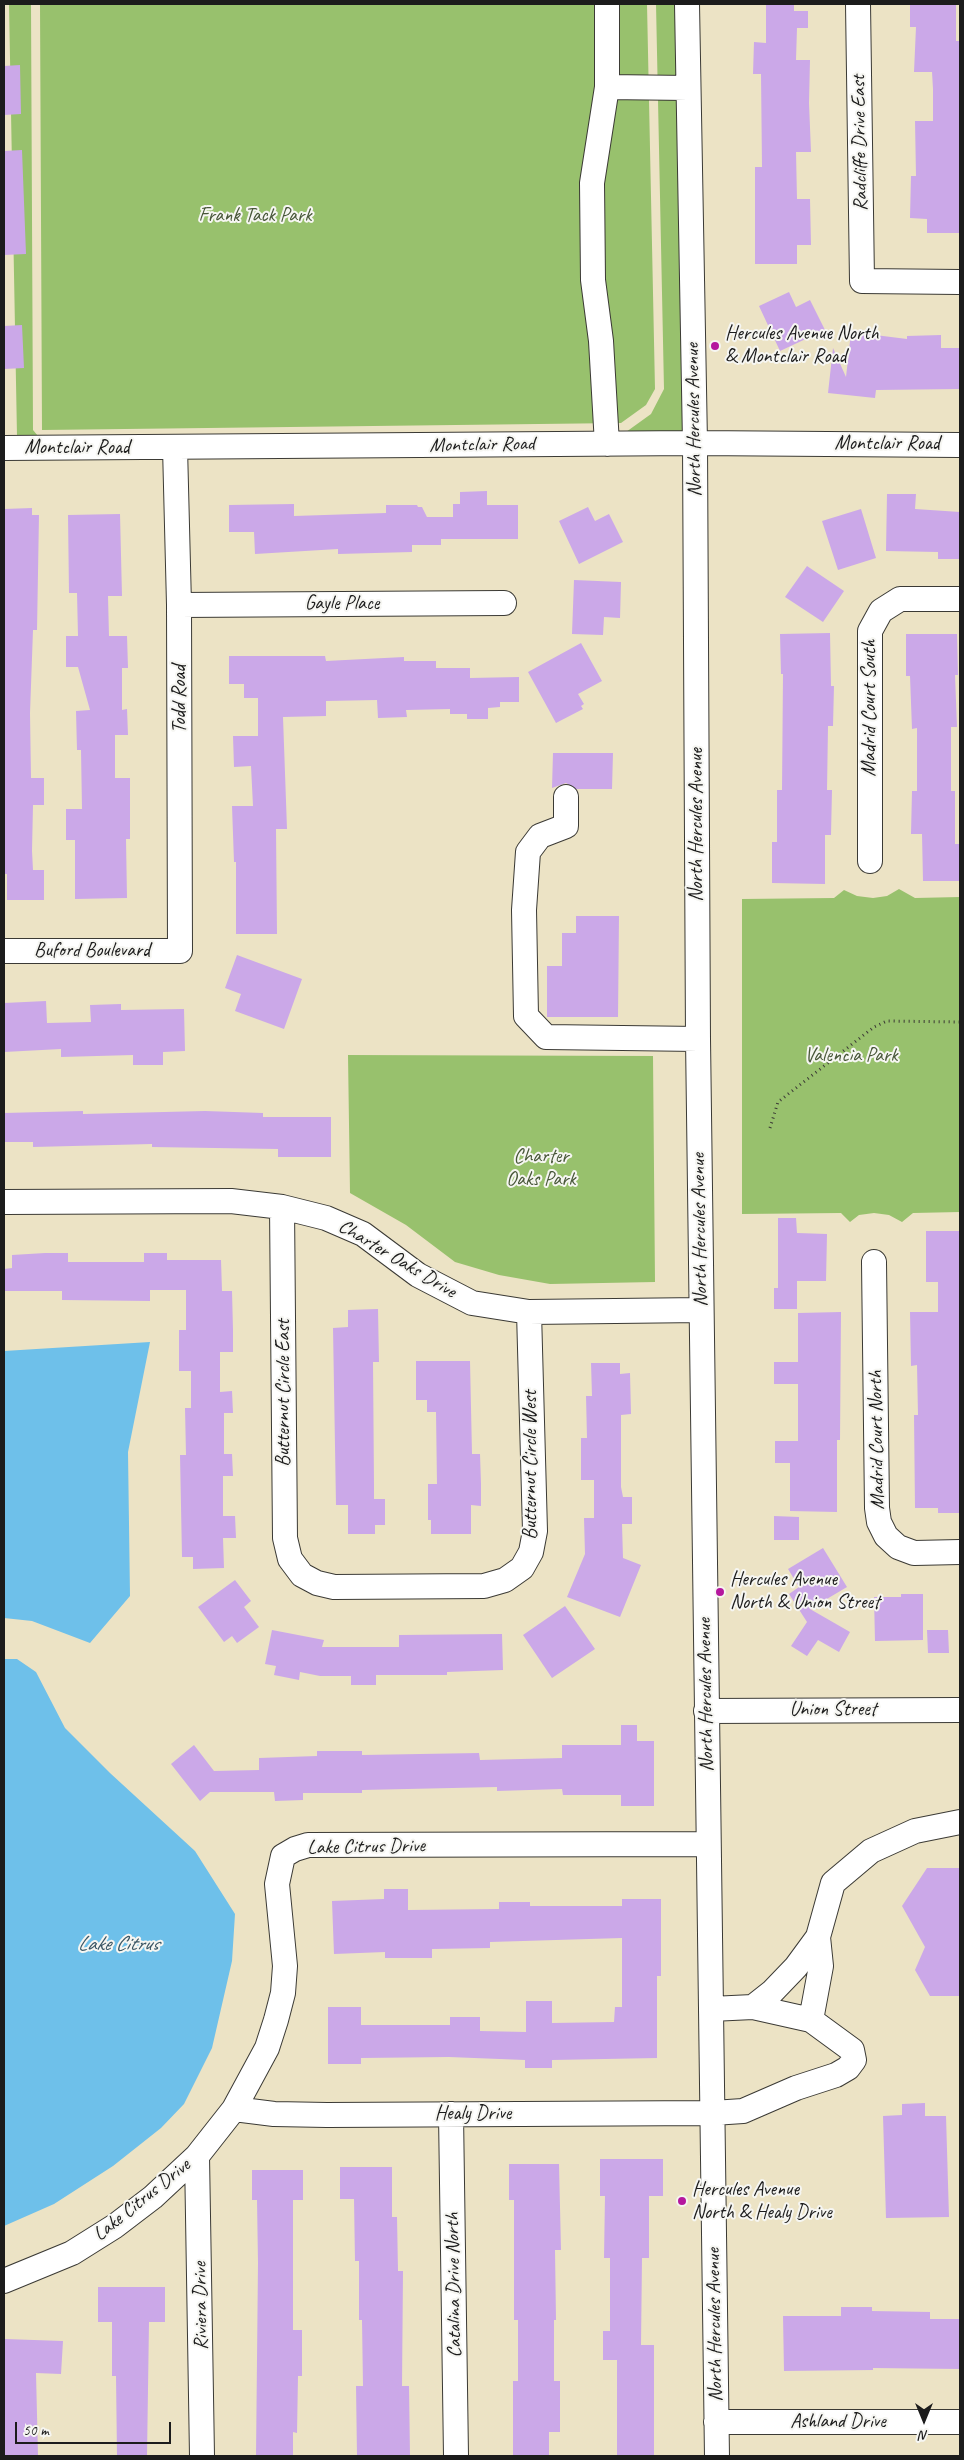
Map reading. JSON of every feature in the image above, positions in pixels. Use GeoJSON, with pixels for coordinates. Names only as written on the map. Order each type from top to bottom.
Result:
{"type":"FeatureCollection","features":[{"type":"Feature","properties":{"kind":"street"},"geometry":{"type":"LineString","coordinates":[[607,4],[608,87],[592,183],[593,280],[601,341],[607,444]]}},
{"type":"Feature","properties":{"kind":"street","name":"North Hercules Avenue"},"geometry":{"type":"LineString","coordinates":[[687,4],[695,443],[698,1039],[717,2456]]}},
{"type":"Feature","properties":{"kind":"street","name":"Radcliffe Drive East"},"geometry":{"type":"LineString","coordinates":[[858,4],[862,282],[960,282]]}},
{"type":"Feature","properties":{"kind":"street"},"geometry":{"type":"LineString","coordinates":[[608,87],[688,88]]}},
{"type":"Feature","properties":{"kind":"street","name":"Montclair Road"},"geometry":{"type":"LineString","coordinates":[[4,448],[695,443],[960,445]]}},
{"type":"Feature","properties":{"kind":"street","name":"Todd Road"},"geometry":{"type":"LineString","coordinates":[[175,448],[179,605],[180,951]]}},
{"type":"Feature","properties":{"kind":"street","name":"Madrid Court South"},"geometry":{"type":"LineString","coordinates":[[870,861],[870,632],[881,611],[900,599],[960,599]]}},
{"type":"Feature","properties":{"kind":"street","name":"Gayle Place"},"geometry":{"type":"LineString","coordinates":[[179,605],[504,603]]}},
{"type":"Feature","properties":{"kind":"street"},"geometry":{"type":"LineString","coordinates":[[566,797],[566,826],[540,836],[528,852],[524,910],[526,1016],[546,1037],[698,1039]]}},
{"type":"Feature","properties":{"kind":"street","name":"Buford Boulevard"},"geometry":{"type":"LineString","coordinates":[[4,951],[180,951]]}},
{"type":"Feature","properties":{"kind":"street","name":"Charter Oaks Drive"},"geometry":{"type":"LineString","coordinates":[[4,1202],[231,1201],[282,1207],[326,1218],[363,1234],[418,1275],[472,1303],[529,1312],[701,1310]]}},
{"type":"Feature","properties":{"kind":"street","name":"Butternut Circle East"},"geometry":{"type":"LineString","coordinates":[[282,1207],[285,1538],[290,1558],[302,1575]]}},
{"type":"Feature","properties":{"kind":"street","name":"Madrid Court North"},"geometry":{"type":"LineString","coordinates":[[874,1262],[877,1508],[879,1522],[886,1536],[898,1547],[914,1553],[960,1552]]}},
{"type":"Feature","properties":{"kind":"street","name":"Butternut Circle West"},"geometry":{"type":"LineString","coordinates":[[302,1575],[317,1583],[334,1587],[484,1586],[505,1580],[522,1568],[531,1552],[535,1532],[529,1312]]}},
{"type":"Feature","properties":{"kind":"street","name":"Union Street"},"geometry":{"type":"LineString","coordinates":[[706,1711],[960,1710]]}},
{"type":"Feature","properties":{"kind":"street"},"geometry":{"type":"LineString","coordinates":[[753,2007],[772,1992],[796,1968],[818,1937],[833,1883],[871,1851],[915,1831],[960,1822]]}},
{"type":"Feature","properties":{"kind":"street","name":"Lake Citrus Drive"},"geometry":{"type":"LineString","coordinates":[[4,2281],[72,2253],[115,2226],[153,2196],[197,2156],[234,2108],[267,2048],[283,1993],[285,1966],[277,1884],[283,1856],[295,1849],[308,1846],[708,1844]]}},
{"type":"Feature","properties":{"kind":"street"},"geometry":{"type":"LineString","coordinates":[[711,2009],[753,2007],[811,2020],[821,1966],[818,1937]]}},
{"type":"Feature","properties":{"kind":"street","name":"Healy Drive"},"geometry":{"type":"LineString","coordinates":[[234,2108],[283,2114],[713,2113],[743,2111],[796,2088],[836,2075],[848,2068],[854,2060],[852,2050],[811,2020]]}},
{"type":"Feature","properties":{"kind":"street","name":"Catalina Drive North"},"geometry":{"type":"LineString","coordinates":[[452,2114],[456,2456]]}},
{"type":"Feature","properties":{"kind":"street","name":"Riviera Drive"},"geometry":{"type":"LineString","coordinates":[[197,2156],[202,2456]]}},
{"type":"Feature","properties":{"kind":"street","name":"Ashland Drive"},"geometry":{"type":"LineString","coordinates":[[716,2422],[960,2422]]}},
{"type":"Feature","properties":{"kind":"path"},"geometry":{"type":"LineString","coordinates":[[770,1128],[778,1102],[874,1027],[887,1021],[960,1022]]}},
{"type":"Feature","properties":{"kind":"green space"},"geometry":{"type":"Polygon","coordinates":[[[9,4],[31,4],[33,430],[38,436],[17,436],[9,4]]]}},
{"type":"Feature","properties":{"kind":"green space","name":"Frank Tack Park"},"geometry":{"type":"Polygon","coordinates":[[[40,4],[647,4],[655,389],[646,405],[621,423],[42,430],[40,4]]]}},
{"type":"Feature","properties":{"kind":"green space"},"geometry":{"type":"Polygon","coordinates":[[[656,4],[675,4],[684,431],[626,432],[651,414],[664,389],[656,4]]]}},
{"type":"Feature","properties":{"kind":"green space","name":"Valencia Park"},"geometry":{"type":"Polygon","coordinates":[[[899,889],[915,898],[960,897],[960,1212],[913,1213],[902,1222],[889,1215],[874,1213],[859,1215],[850,1222],[841,1213],[742,1214],[742,899],[834,898],[844,890],[857,896],[873,898],[887,896],[899,889]]]}},
{"type":"Feature","properties":{"kind":"green space","name":"Charter Oaks Park"},"geometry":{"type":"Polygon","coordinates":[[[348,1055],[653,1056],[655,1282],[550,1284],[499,1275],[455,1262],[406,1225],[350,1193],[348,1055]]]}},
{"type":"Feature","properties":{"kind":"water"},"geometry":{"type":"Polygon","coordinates":[[[150,1342],[128,1452],[130,1596],[90,1643],[32,1621],[4,1618],[4,1351],[150,1342]]]}},
{"type":"Feature","properties":{"kind":"water","name":"Lake Citrus"},"geometry":{"type":"Polygon","coordinates":[[[4,1659],[17,1659],[36,1672],[65,1728],[110,1773],[195,1851],[235,1914],[232,1961],[212,2048],[184,2104],[161,2128],[113,2166],[54,2204],[4,2226],[4,1659]]]}},
{"type":"Feature","properties":{"kind":"building"},"geometry":{"type":"Polygon","coordinates":[[[766,4],[794,4],[794,11],[808,11],[808,28],[797,28],[796,60],[810,60],[811,152],[796,152],[797,199],[810,199],[811,245],[797,245],[797,264],[755,264],[755,167],[762,167],[761,74],[753,74],[754,42],[766,43],[766,4]]]}},
{"type":"Feature","properties":{"kind":"building"},"geometry":{"type":"Polygon","coordinates":[[[910,4],[956,4],[956,41],[960,41],[960,233],[927,233],[927,219],[910,218],[911,176],[916,176],[915,121],[933,121],[933,89],[932,72],[914,72],[916,27],[910,27],[910,4]]]}},
{"type":"Feature","properties":{"kind":"building"},"geometry":{"type":"Polygon","coordinates":[[[20,65],[21,114],[4,115],[4,66],[20,65]]]}},
{"type":"Feature","properties":{"kind":"building"},"geometry":{"type":"Polygon","coordinates":[[[22,150],[26,254],[4,255],[4,151],[22,150]]]}},
{"type":"Feature","properties":{"kind":"building"},"geometry":{"type":"Polygon","coordinates":[[[789,292],[796,307],[810,300],[825,330],[780,351],[759,306],[789,292]]]}},
{"type":"Feature","properties":{"kind":"building"},"geometry":{"type":"Polygon","coordinates":[[[22,325],[24,368],[4,369],[4,326],[22,325]]]}},
{"type":"Feature","properties":{"kind":"building"},"geometry":{"type":"Polygon","coordinates":[[[851,332],[907,339],[907,336],[941,335],[941,348],[960,348],[960,389],[876,390],[875,398],[828,393],[833,348],[846,377],[851,332]]]}},
{"type":"Feature","properties":{"kind":"building"},"geometry":{"type":"Polygon","coordinates":[[[487,491],[487,505],[518,505],[518,539],[441,539],[441,545],[412,545],[412,552],[338,554],[338,549],[255,554],[254,532],[229,532],[229,505],[294,504],[294,516],[386,513],[386,505],[417,505],[422,507],[427,517],[453,517],[453,504],[460,504],[460,492],[487,491]]]}},
{"type":"Feature","properties":{"kind":"building"},"geometry":{"type":"Polygon","coordinates":[[[887,494],[916,494],[915,509],[960,512],[960,559],[938,559],[938,552],[886,551],[887,494]]]}},
{"type":"Feature","properties":{"kind":"building"},"geometry":{"type":"Polygon","coordinates":[[[588,507],[595,521],[609,514],[623,542],[579,564],[559,521],[588,507]]]}},
{"type":"Feature","properties":{"kind":"building"},"geometry":{"type":"Polygon","coordinates":[[[32,508],[32,515],[39,515],[37,630],[33,630],[30,713],[31,778],[44,778],[44,805],[33,805],[32,851],[33,870],[44,870],[44,900],[7,900],[7,874],[4,874],[4,509],[32,508]]]}},
{"type":"Feature","properties":{"kind":"building"},"geometry":{"type":"Polygon","coordinates":[[[861,509],[876,558],[838,570],[822,521],[861,509]]]}},
{"type":"Feature","properties":{"kind":"building"},"geometry":{"type":"Polygon","coordinates":[[[120,514],[122,596],[108,596],[109,636],[127,636],[128,668],[122,668],[122,710],[127,709],[128,735],[115,735],[115,778],[130,778],[130,839],[126,839],[127,898],[75,899],[75,840],[66,840],[66,809],[82,809],[81,750],[77,750],[76,711],[90,710],[78,667],[66,667],[66,636],[78,636],[77,593],[69,593],[68,515],[120,514]]]}},
{"type":"Feature","properties":{"kind":"building"},"geometry":{"type":"Polygon","coordinates":[[[807,566],[844,591],[823,622],[785,597],[807,566]]]}},
{"type":"Feature","properties":{"kind":"building"},"geometry":{"type":"Polygon","coordinates":[[[574,580],[621,582],[620,618],[604,617],[603,635],[572,634],[574,580]]]}},
{"type":"Feature","properties":{"kind":"building"},"geometry":{"type":"Polygon","coordinates":[[[830,633],[831,686],[834,686],[833,726],[828,726],[827,790],[832,790],[831,835],[825,835],[825,884],[772,883],[772,842],[777,842],[777,790],[782,790],[783,674],[781,674],[780,634],[830,633]]]}},
{"type":"Feature","properties":{"kind":"building"},"geometry":{"type":"Polygon","coordinates":[[[906,634],[957,634],[958,675],[955,675],[957,727],[951,727],[951,791],[955,791],[955,844],[960,844],[960,881],[923,881],[922,834],[911,834],[912,791],[917,791],[917,728],[912,729],[910,676],[906,676],[906,634]]]}},
{"type":"Feature","properties":{"kind":"building"},"geometry":{"type":"Polygon","coordinates":[[[581,643],[602,681],[578,694],[584,704],[581,706],[583,709],[556,723],[528,672],[581,643]]]}},
{"type":"Feature","properties":{"kind":"building"},"geometry":{"type":"Polygon","coordinates":[[[229,656],[325,656],[326,661],[404,657],[404,661],[436,661],[436,668],[470,668],[470,678],[519,677],[519,702],[500,702],[500,707],[488,708],[488,719],[467,719],[467,714],[450,714],[450,709],[406,710],[407,717],[378,718],[377,700],[326,701],[326,716],[283,717],[287,829],[276,829],[277,934],[236,934],[236,862],[234,862],[232,806],[253,806],[251,766],[234,767],[233,736],[258,736],[258,698],[244,698],[244,684],[229,684],[229,656]]]}},
{"type":"Feature","properties":{"kind":"building"},"geometry":{"type":"Polygon","coordinates":[[[553,753],[613,753],[612,789],[576,789],[566,783],[552,788],[553,753]]]}},
{"type":"Feature","properties":{"kind":"building"},"geometry":{"type":"Polygon","coordinates":[[[576,916],[619,916],[618,1017],[547,1017],[547,966],[562,966],[562,933],[576,933],[576,916]]]}},
{"type":"Feature","properties":{"kind":"building"},"geometry":{"type":"Polygon","coordinates":[[[237,955],[302,979],[284,1029],[235,1011],[241,994],[225,988],[237,955]]]}},
{"type":"Feature","properties":{"kind":"building"},"geometry":{"type":"Polygon","coordinates":[[[46,1001],[47,1023],[91,1022],[90,1005],[121,1004],[121,1010],[184,1009],[185,1051],[163,1052],[163,1065],[133,1065],[133,1055],[61,1057],[61,1049],[4,1052],[4,1003],[46,1001]]]}},
{"type":"Feature","properties":{"kind":"building"},"geometry":{"type":"Polygon","coordinates":[[[83,1111],[83,1114],[205,1111],[263,1113],[263,1117],[331,1117],[331,1157],[278,1157],[278,1149],[152,1147],[152,1144],[33,1147],[33,1142],[4,1142],[4,1113],[83,1111]]]}},
{"type":"Feature","properties":{"kind":"building"},"geometry":{"type":"Polygon","coordinates":[[[778,1218],[796,1218],[797,1233],[827,1234],[826,1281],[797,1281],[797,1309],[774,1309],[774,1288],[778,1288],[778,1218]]]}},
{"type":"Feature","properties":{"kind":"building"},"geometry":{"type":"Polygon","coordinates":[[[926,1231],[960,1231],[960,1513],[938,1513],[938,1508],[915,1508],[914,1415],[918,1415],[917,1365],[911,1366],[910,1312],[938,1312],[938,1282],[926,1282],[926,1231]]]}},
{"type":"Feature","properties":{"kind":"building"},"geometry":{"type":"Polygon","coordinates":[[[68,1253],[68,1262],[144,1262],[144,1253],[167,1253],[167,1260],[221,1260],[222,1291],[232,1291],[233,1330],[233,1352],[220,1352],[220,1392],[232,1391],[233,1413],[224,1413],[224,1454],[232,1454],[233,1476],[223,1476],[223,1516],[235,1516],[236,1538],[223,1538],[224,1568],[193,1569],[193,1557],[182,1557],[180,1455],[186,1455],[185,1408],[191,1408],[191,1371],[179,1371],[179,1330],[186,1330],[186,1290],[150,1290],[150,1301],[62,1300],[62,1291],[4,1291],[4,1269],[12,1268],[12,1255],[68,1253]]]}},
{"type":"Feature","properties":{"kind":"building"},"geometry":{"type":"Polygon","coordinates":[[[378,1309],[379,1362],[373,1362],[374,1499],[385,1499],[385,1525],[375,1525],[375,1534],[348,1534],[348,1505],[336,1505],[333,1328],[348,1327],[348,1310],[378,1309]]]}},
{"type":"Feature","properties":{"kind":"building"},"geometry":{"type":"Polygon","coordinates":[[[841,1312],[840,1440],[837,1440],[837,1512],[790,1511],[790,1463],[775,1463],[775,1441],[798,1441],[798,1384],[774,1384],[774,1362],[798,1362],[798,1313],[841,1312]]]}},
{"type":"Feature","properties":{"kind":"building"},"geometry":{"type":"Polygon","coordinates":[[[416,1361],[470,1361],[472,1454],[480,1454],[481,1484],[481,1506],[471,1505],[471,1534],[431,1534],[431,1520],[428,1520],[428,1484],[437,1484],[436,1412],[427,1412],[427,1400],[416,1400],[416,1361]]]}},
{"type":"Feature","properties":{"kind":"building"},"geometry":{"type":"Polygon","coordinates":[[[591,1363],[620,1363],[620,1374],[630,1373],[631,1414],[621,1415],[621,1487],[623,1497],[632,1497],[632,1524],[622,1524],[623,1558],[641,1565],[620,1617],[567,1597],[585,1554],[584,1518],[594,1518],[594,1480],[581,1480],[581,1438],[587,1438],[586,1396],[592,1396],[591,1363]]]}},
{"type":"Feature","properties":{"kind":"building"},"geometry":{"type":"Polygon","coordinates":[[[774,1516],[799,1517],[799,1540],[774,1540],[774,1516]]]}},
{"type":"Feature","properties":{"kind":"building"},"geometry":{"type":"Polygon","coordinates":[[[823,1548],[847,1587],[810,1609],[850,1632],[839,1652],[818,1640],[807,1656],[791,1646],[807,1622],[789,1594],[799,1587],[788,1569],[823,1548]]]}},
{"type":"Feature","properties":{"kind":"building"},"geometry":{"type":"Polygon","coordinates":[[[235,1580],[251,1601],[244,1607],[259,1627],[237,1643],[232,1636],[224,1642],[198,1607],[235,1580]]]}},
{"type":"Feature","properties":{"kind":"building"},"geometry":{"type":"Polygon","coordinates":[[[901,1594],[923,1594],[923,1640],[875,1641],[874,1597],[901,1597],[901,1594]]]}},
{"type":"Feature","properties":{"kind":"building"},"geometry":{"type":"Polygon","coordinates":[[[565,1606],[595,1649],[552,1678],[523,1635],[565,1606]]]}},
{"type":"Feature","properties":{"kind":"building"},"geometry":{"type":"Polygon","coordinates":[[[272,1630],[324,1640],[322,1647],[399,1647],[399,1635],[502,1634],[503,1670],[447,1672],[447,1675],[376,1675],[376,1685],[351,1685],[351,1676],[320,1676],[300,1672],[299,1680],[274,1675],[276,1666],[265,1664],[272,1630]]]}},
{"type":"Feature","properties":{"kind":"building"},"geometry":{"type":"Polygon","coordinates":[[[927,1630],[948,1630],[949,1653],[928,1653],[927,1630]]]}},
{"type":"Feature","properties":{"kind":"building"},"geometry":{"type":"Polygon","coordinates":[[[621,1725],[637,1725],[637,1741],[654,1741],[654,1806],[621,1806],[621,1795],[563,1795],[562,1789],[497,1791],[497,1787],[362,1790],[362,1793],[303,1793],[303,1800],[275,1801],[274,1792],[210,1792],[200,1801],[171,1764],[194,1745],[214,1771],[259,1770],[259,1758],[317,1756],[317,1751],[362,1751],[362,1755],[479,1753],[480,1760],[562,1758],[562,1745],[621,1745],[621,1725]]]}},
{"type":"Feature","properties":{"kind":"building"},"geometry":{"type":"Polygon","coordinates":[[[927,1868],[960,1868],[960,1996],[930,1996],[915,1970],[925,1947],[902,1906],[927,1868]]]}},
{"type":"Feature","properties":{"kind":"building"},"geometry":{"type":"Polygon","coordinates":[[[384,1889],[408,1889],[408,1910],[499,1909],[499,1902],[530,1902],[530,1906],[622,1906],[622,1899],[661,1899],[661,1976],[657,1976],[657,2058],[552,2060],[552,2068],[525,2068],[525,2060],[449,2057],[361,2058],[361,2064],[328,2064],[328,2007],[361,2007],[361,2025],[450,2025],[450,2017],[480,2017],[480,2031],[526,2032],[526,2001],[552,2001],[552,2023],[614,2022],[615,2007],[622,2007],[622,1938],[490,1942],[490,1948],[432,1949],[432,1958],[385,1958],[385,1952],[334,1954],[332,1901],[384,1899],[384,1889]]]}},
{"type":"Feature","properties":{"kind":"building"},"geometry":{"type":"Polygon","coordinates":[[[925,2103],[925,2116],[946,2116],[949,2217],[886,2218],[883,2116],[902,2115],[902,2104],[925,2103]]]}},
{"type":"Feature","properties":{"kind":"building"},"geometry":{"type":"Polygon","coordinates":[[[600,2159],[663,2159],[663,2196],[649,2196],[649,2258],[642,2258],[641,2345],[654,2345],[654,2456],[617,2456],[617,2360],[603,2360],[603,2331],[610,2331],[610,2258],[604,2258],[605,2196],[600,2196],[600,2159]]]}},
{"type":"Feature","properties":{"kind":"building"},"geometry":{"type":"Polygon","coordinates":[[[509,2164],[559,2164],[561,2250],[555,2250],[556,2320],[554,2320],[554,2381],[560,2381],[560,2432],[549,2432],[549,2456],[513,2456],[513,2381],[518,2381],[518,2320],[514,2320],[514,2200],[509,2200],[509,2164]]]}},
{"type":"Feature","properties":{"kind":"building"},"geometry":{"type":"Polygon","coordinates":[[[340,2167],[392,2167],[392,2217],[397,2217],[398,2271],[403,2271],[402,2386],[409,2386],[410,2456],[357,2456],[356,2386],[363,2386],[362,2320],[359,2320],[359,2261],[355,2261],[354,2199],[340,2199],[340,2167]]]}},
{"type":"Feature","properties":{"kind":"building"},"geometry":{"type":"Polygon","coordinates":[[[252,2170],[303,2170],[303,2200],[293,2200],[293,2330],[302,2330],[302,2376],[298,2376],[297,2433],[293,2432],[293,2456],[256,2456],[258,2263],[257,2200],[252,2200],[252,2170]]]}},
{"type":"Feature","properties":{"kind":"building"},"geometry":{"type":"Polygon","coordinates":[[[98,2287],[165,2287],[165,2322],[149,2322],[147,2456],[117,2456],[116,2376],[112,2376],[112,2322],[98,2322],[98,2287]]]}},
{"type":"Feature","properties":{"kind":"building"},"geometry":{"type":"Polygon","coordinates":[[[841,2307],[872,2307],[872,2311],[930,2312],[930,2319],[960,2319],[960,2369],[873,2368],[873,2370],[784,2371],[783,2316],[841,2316],[841,2307]]]}},
{"type":"Feature","properties":{"kind":"building"},"geometry":{"type":"Polygon","coordinates":[[[5,2339],[63,2341],[61,2374],[36,2373],[38,2456],[4,2456],[5,2339]]]}},
{"type":"Feature","properties":{"kind":"place","name":"Hercules Avenue North & Montclair Road"},"geometry":{"type":"Point","coordinates":[715,346]}},
{"type":"Feature","properties":{"kind":"place","name":"Hercules Avenue North & Union Street"},"geometry":{"type":"Point","coordinates":[720,1592]}},
{"type":"Feature","properties":{"kind":"place","name":"Hercules Avenue North & Healy Drive"},"geometry":{"type":"Point","coordinates":[682,2201]}}]}
